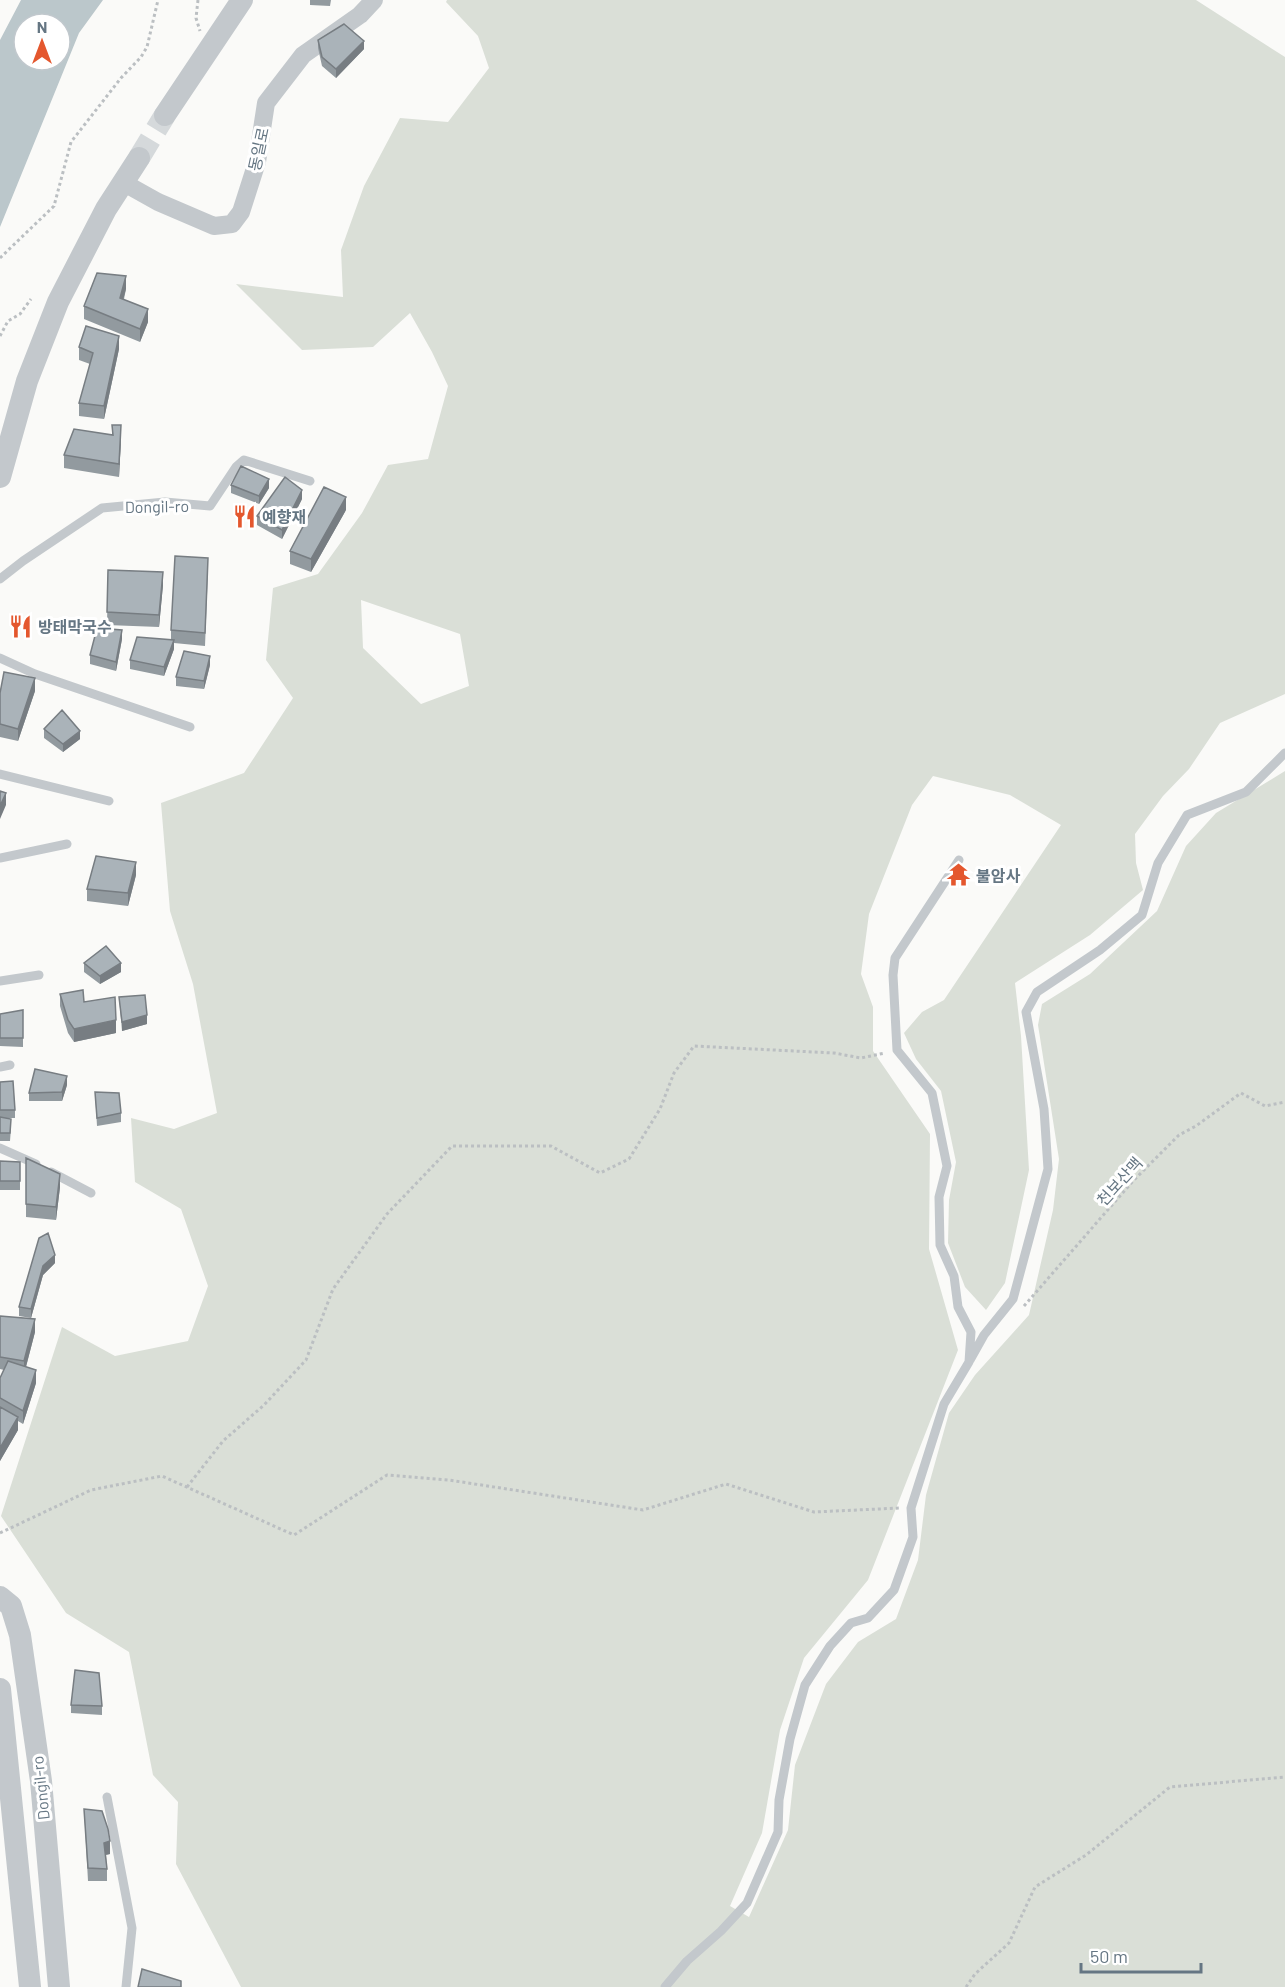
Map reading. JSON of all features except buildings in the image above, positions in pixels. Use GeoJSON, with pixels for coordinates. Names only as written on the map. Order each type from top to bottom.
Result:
{"type":"FeatureCollection","features":[{"type":"Feature","properties":{"kind":"street"},"geometry":{"type":"LineString","coordinates":[[165,114],[242,0]]}},
{"type":"Feature","properties":{"kind":"street","name":"동일로"},"geometry":{"type":"LineString","coordinates":[[124,183],[158,202],[214,226],[232,224],[241,212],[257,162],[266,103],[303,55],[360,15],[374,0]]}},
{"type":"Feature","properties":{"kind":"street"},"geometry":{"type":"LineString","coordinates":[[0,477],[27,381],[58,302],[105,209],[139,158]]}},
{"type":"Feature","properties":{"kind":"street","name":"Dongil-ro"},"geometry":{"type":"LineString","coordinates":[[0,1597],[11,1606],[20,1635],[41,1781],[59,1987]]}},
{"type":"Feature","properties":{"kind":"street","name":"Dongil-ro"},"geometry":{"type":"LineString","coordinates":[[0,1689],[30,1987]]}},
{"type":"Feature","properties":{"kind":"lane","name":"Dongil-ro"},"geometry":{"type":"LineString","coordinates":[[0,579],[22,561],[102,508],[165,502],[210,506],[244,460],[310,481]]}},
{"type":"Feature","properties":{"kind":"lane"},"geometry":{"type":"LineString","coordinates":[[0,658],[35,674],[190,727]]}},
{"type":"Feature","properties":{"kind":"lane"},"geometry":{"type":"LineString","coordinates":[[665,1987],[687,1961],[721,1931],[747,1903],[778,1832],[779,1800],[790,1739],[805,1685],[830,1646],[851,1623],[868,1618],[894,1590],[913,1537],[911,1508],[944,1404],[984,1335],[1012,1299],[1048,1169],[1044,1109],[1026,1012],[1037,992],[1100,950],[1142,915],[1158,863],[1187,815],[1246,792],[1285,753]]}},
{"type":"Feature","properties":{"kind":"lane"},"geometry":{"type":"LineString","coordinates":[[0,774],[109,801]]}},
{"type":"Feature","properties":{"kind":"lane"},"geometry":{"type":"LineString","coordinates":[[0,858],[67,844]]}},
{"type":"Feature","properties":{"kind":"lane"},"geometry":{"type":"LineString","coordinates":[[959,860],[895,958],[893,975],[897,1050],[932,1093],[946,1166],[939,1197],[940,1245],[954,1276],[958,1307],[971,1332],[969,1362]]}},
{"type":"Feature","properties":{"kind":"lane"},"geometry":{"type":"LineString","coordinates":[[0,981],[39,975]]}},
{"type":"Feature","properties":{"kind":"lane"},"geometry":{"type":"LineString","coordinates":[[0,1148],[38,1164],[91,1194]]}},
{"type":"Feature","properties":{"kind":"lane"},"geometry":{"type":"LineString","coordinates":[[106,1797],[132,1928],[126,1987]]}},
{"type":"Feature","properties":{"kind":"path"},"geometry":{"type":"LineString","coordinates":[[0,258],[54,206],[71,142],[121,78],[141,57],[147,47],[152,17],[158,0]]}},
{"type":"Feature","properties":{"kind":"path"},"geometry":{"type":"LineString","coordinates":[[198,0],[196,18],[200,31]]}},
{"type":"Feature","properties":{"kind":"path"},"geometry":{"type":"LineString","coordinates":[[0,336],[8,321],[20,314],[31,299]]}},
{"type":"Feature","properties":{"kind":"path"},"geometry":{"type":"LineString","coordinates":[[187,1487],[223,1441],[264,1405],[306,1360],[333,1289],[387,1214],[452,1146],[551,1146],[600,1173],[629,1159],[660,1109],[674,1073],[694,1046],[834,1053],[861,1058],[897,1050]]}},
{"type":"Feature","properties":{"kind":"path","name":"천보산맥"},"geometry":{"type":"LineString","coordinates":[[1022,1309],[1133,1181],[1179,1135],[1196,1126],[1241,1093],[1265,1106],[1285,1102]]}},
{"type":"Feature","properties":{"kind":"path"},"geometry":{"type":"LineString","coordinates":[[0,1533],[91,1490],[162,1476],[294,1535],[387,1475],[449,1480],[643,1510],[726,1484],[814,1512],[911,1508]]}},
{"type":"Feature","properties":{"kind":"path"},"geometry":{"type":"LineString","coordinates":[[966,1987],[975,1974],[1009,1943],[1035,1887],[1086,1855],[1170,1787],[1285,1777]]}},
{"type":"Feature","properties":{"kind":"shaded area"},"geometry":{"type":"Polygon","coordinates":[[[21,0],[103,0],[79,33],[72,50],[72,12],[15,12],[21,0]]]}},
{"type":"Feature","properties":{"kind":"shaded area"},"geometry":{"type":"Polygon","coordinates":[[[447,0],[1196,0],[1285,57],[1285,694],[1220,723],[1189,769],[1163,796],[1135,834],[1136,863],[1143,890],[1090,935],[1015,983],[1021,1036],[1029,1170],[1005,1283],[986,1310],[965,1287],[948,1243],[949,1200],[956,1162],[941,1091],[916,1059],[904,1033],[922,1012],[944,1000],[1061,825],[1010,795],[933,776],[912,805],[869,914],[861,974],[873,1007],[873,1051],[930,1134],[929,1249],[958,1350],[868,1580],[804,1658],[780,1730],[762,1833],[730,1906],[749,1917],[788,1830],[795,1765],[826,1684],[858,1642],[896,1619],[918,1560],[926,1495],[949,1413],[975,1375],[1029,1315],[1053,1210],[1059,1159],[1038,1025],[1042,1004],[1090,974],[1157,911],[1186,846],[1216,813],[1285,771],[1285,1987],[241,1987],[176,1864],[178,1802],[153,1775],[129,1652],[66,1613],[1,1516],[62,1327],[115,1356],[188,1341],[208,1286],[181,1209],[135,1182],[131,1118],[174,1129],[217,1113],[193,984],[170,911],[161,803],[244,773],[293,698],[266,660],[273,588],[318,574],[362,513],[388,465],[428,459],[448,386],[410,313],[373,347],[302,350],[236,284],[343,297],[341,250],[364,186],[400,118],[448,122],[489,68],[478,36],[446,2],[447,0]],[[361,600],[363,648],[421,704],[469,686],[460,634],[361,600]]]}},
{"type":"Feature","properties":{"kind":"shaded area"},"geometry":{"type":"Polygon","coordinates":[[[12,17],[12,72],[63,72],[0,227],[0,40],[12,17]]]}},
{"type":"Feature","properties":{"kind":"tunnel"},"geometry":{"type":"LineString","coordinates":[[139,158],[165,115]]}},
{"type":"Feature","properties":{"kind":"place","name":"예향재"},"geometry":{"type":"Point","coordinates":[244,516]}},
{"type":"Feature","properties":{"kind":"place","name":"방태막국수"},"geometry":{"type":"Point","coordinates":[20,626]}},
{"type":"Feature","properties":{"kind":"place","name":"불암사"},"geometry":{"type":"Point","coordinates":[958,875]}}]}
